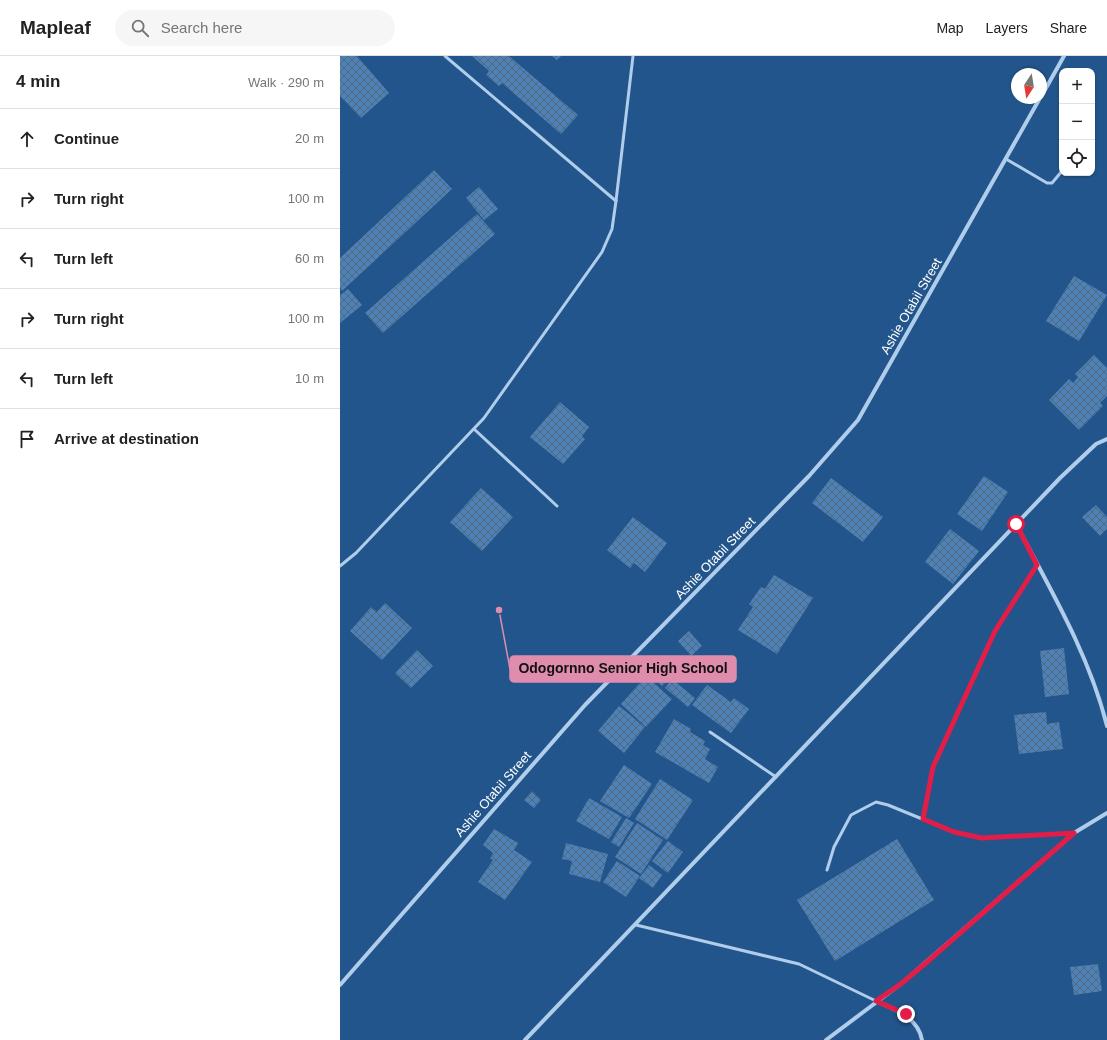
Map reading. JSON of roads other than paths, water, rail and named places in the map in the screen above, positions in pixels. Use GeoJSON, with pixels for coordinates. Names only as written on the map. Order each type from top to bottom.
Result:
{"type":"FeatureCollection","features":[{"type":"Feature","properties":{"kind":"street","name":"Ashie Otabil Street"},"geometry":{"type":"LineString","coordinates":[[1047,87],[1064,56]]}},
{"type":"Feature","properties":{"kind":"street","name":"Ashie Otabil Street"},"geometry":{"type":"LineString","coordinates":[[340,985],[585,705],[809,476],[858,420],[1038,104]]}},
{"type":"Feature","properties":{"kind":"street"},"geometry":{"type":"LineString","coordinates":[[525,1040],[1060,478],[1096,444],[1107,438]]}},
{"type":"Feature","properties":{"kind":"street"},"geometry":{"type":"LineString","coordinates":[[1016,524],[1075,638],[1102,708],[1107,726]]}},
{"type":"Feature","properties":{"kind":"street"},"geometry":{"type":"LineString","coordinates":[[826,1040],[902,983],[1074,833],[1107,813]]}},
{"type":"Feature","properties":{"kind":"street"},"geometry":{"type":"LineString","coordinates":[[876,1001],[906,1014],[920,1033],[922,1040]]}},
{"type":"Feature","properties":{"kind":"lane"},"geometry":{"type":"LineString","coordinates":[[444,56],[616,201]]}},
{"type":"Feature","properties":{"kind":"lane"},"geometry":{"type":"LineString","coordinates":[[340,566],[356,553],[484,418],[602,252],[612,229],[633,56]]}},
{"type":"Feature","properties":{"kind":"lane"},"geometry":{"type":"LineString","coordinates":[[1006,159],[1046,183],[1052,183],[1059,175]]}},
{"type":"Feature","properties":{"kind":"lane"},"geometry":{"type":"LineString","coordinates":[[474,429],[557,506]]}},
{"type":"Feature","properties":{"kind":"lane"},"geometry":{"type":"LineString","coordinates":[[923,819],[933,767],[936,760],[995,631],[1037,565]]}},
{"type":"Feature","properties":{"kind":"lane"},"geometry":{"type":"LineString","coordinates":[[710,732],[776,777]]}},
{"type":"Feature","properties":{"kind":"lane"},"geometry":{"type":"LineString","coordinates":[[827,870],[834,847],[851,815],[876,802],[888,805],[954,832],[982,838],[1074,833]]}},
{"type":"Feature","properties":{"kind":"lane"},"geometry":{"type":"LineString","coordinates":[[636,925],[798,964],[876,1001]]}},
{"type":"Feature","properties":{"kind":"place","name":"Odogornno Senior High School"},"geometry":{"type":"Point","coordinates":[499,610]}}]}
